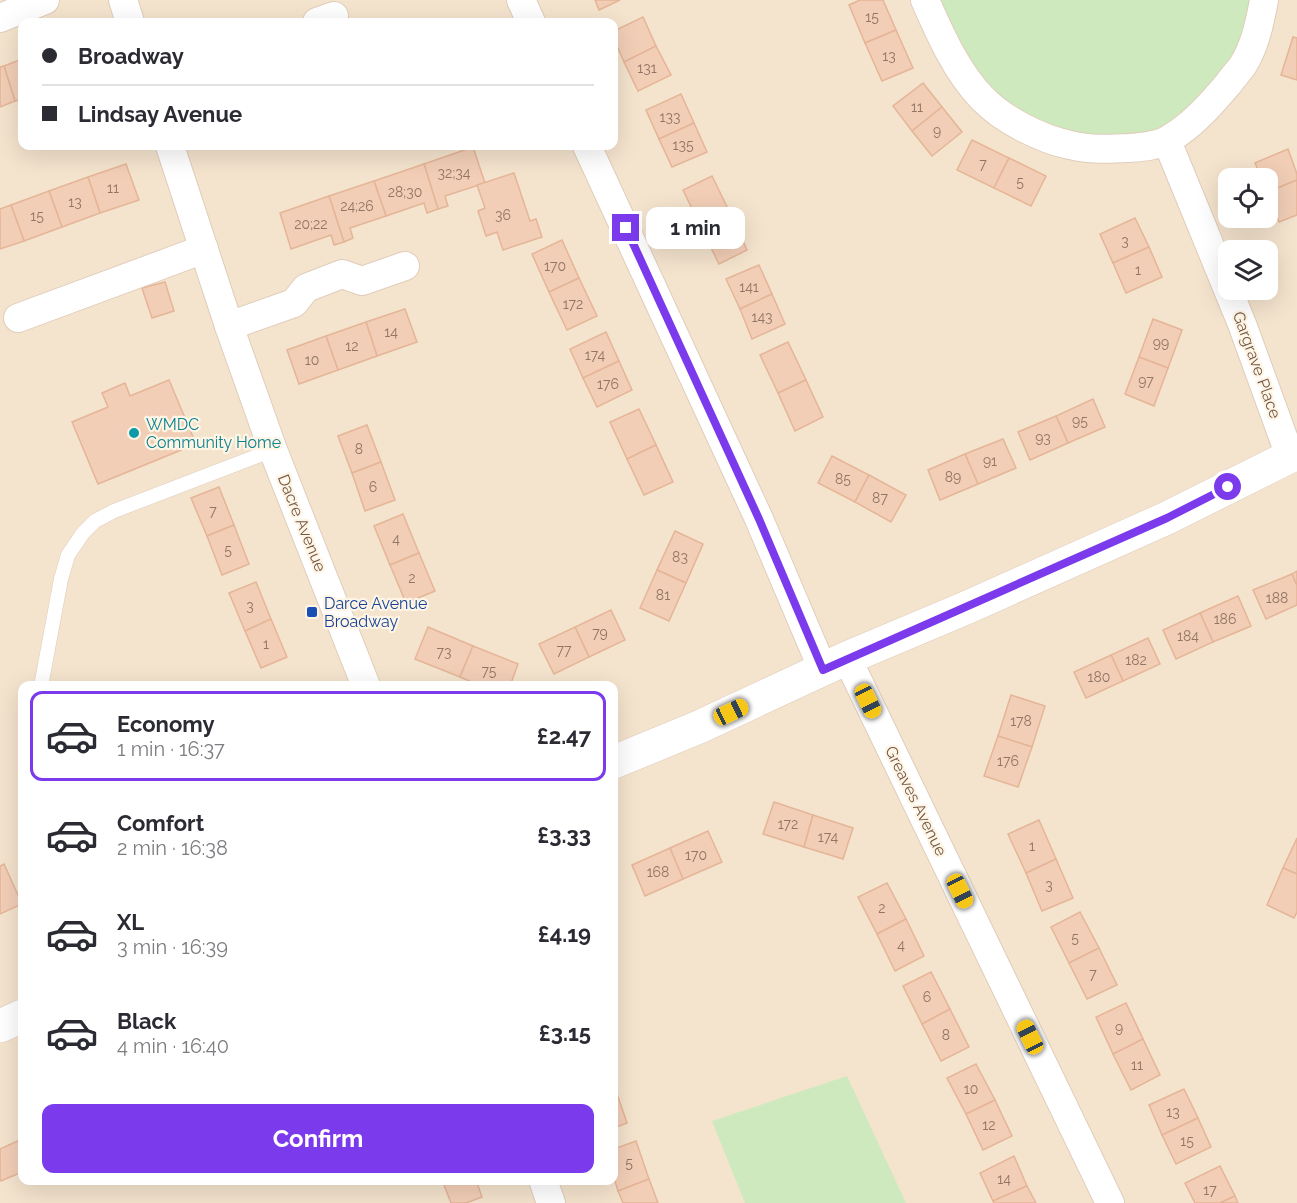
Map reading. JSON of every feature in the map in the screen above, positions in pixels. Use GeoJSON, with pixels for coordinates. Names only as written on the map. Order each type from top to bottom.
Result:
{"type":"FeatureCollection","features":[{"type":"Feature","properties":{"kind":"street"},"geometry":{"type":"LineString","coordinates":[[0,18],[45,0]]}},
{"type":"Feature","properties":{"kind":"street"},"geometry":{"type":"LineString","coordinates":[[123,0],[129,18]]}},
{"type":"Feature","properties":{"kind":"street"},"geometry":{"type":"LineString","coordinates":[[521,0],[529,18]]}},
{"type":"Feature","properties":{"kind":"street"},"geometry":{"type":"LineString","coordinates":[[925,0],[942,39],[982,99],[1005,117],[1038,134],[1070,145],[1105,149],[1144,147],[1167,141],[1192,122],[1211,104],[1243,64],[1255,36],[1264,0]]}},
{"type":"Feature","properties":{"kind":"street","name":"Gargrave Place"},"geometry":{"type":"LineString","coordinates":[[1167,141],[1293,454]]}},
{"type":"Feature","properties":{"kind":"street","name":"Dacre Avenue"},"geometry":{"type":"LineString","coordinates":[[171,150],[229,326],[273,450],[364,681]]}},
{"type":"Feature","properties":{"kind":"street","name":"Greaves Avenue"},"geometry":{"type":"LineString","coordinates":[[589,150],[759,519],[1110,1203]]}},
{"type":"Feature","properties":{"kind":"street"},"geometry":{"type":"LineString","coordinates":[[18,318],[204,249]]}},
{"type":"Feature","properties":{"kind":"street"},"geometry":{"type":"LineString","coordinates":[[229,326],[294,303],[306,288],[342,274],[362,281],[405,266]]}},
{"type":"Feature","properties":{"kind":"street"},"geometry":{"type":"LineString","coordinates":[[618,760],[684,734],[835,664],[1167,518],[1293,454]]}},
{"type":"Feature","properties":{"kind":"street"},"geometry":{"type":"LineString","coordinates":[[0,1026],[18,1018]]}},
{"type":"Feature","properties":{"kind":"street"},"geometry":{"type":"LineString","coordinates":[[545,1185],[551,1203]]}},
{"type":"Feature","properties":{"kind":"lane"},"geometry":{"type":"LineString","coordinates":[[41,681],[61,579],[68,555],[95,520],[273,450]]}},
{"type":"Feature","properties":{"kind":"shaded area"},"geometry":{"type":"Polygon","coordinates":[[[0,0],[1297,0],[1297,1203],[0,1203],[0,0]]]}},
{"type":"Feature","properties":{"kind":"green space"},"geometry":{"type":"Polygon","coordinates":[[[925,0],[1264,0],[1243,64],[1144,147],[1005,117],[925,0]]]}},
{"type":"Feature","properties":{"kind":"green space"},"geometry":{"type":"Polygon","coordinates":[[[847,1076],[906,1203],[745,1203],[712,1121],[847,1076]]]}},
{"type":"Feature","properties":{"kind":"building"},"geometry":{"type":"Polygon","coordinates":[[[595,0],[620,0],[599,10],[595,0]]]}},
{"type":"Feature","properties":{"kind":"building"},"geometry":{"type":"Polygon","coordinates":[[[860,0],[883,0],[896,30],[865,43],[849,5],[860,0]]]}},
{"type":"Feature","properties":{"kind":"building"},"geometry":{"type":"Polygon","coordinates":[[[643,17],[656,46],[624,62],[618,48],[618,29],[643,17]]]}},
{"type":"Feature","properties":{"kind":"building"},"geometry":{"type":"Polygon","coordinates":[[[896,30],[913,68],[882,81],[865,43],[896,30]]]}},
{"type":"Feature","properties":{"kind":"building"},"geometry":{"type":"Polygon","coordinates":[[[1293,37],[1297,38],[1297,80],[1281,75],[1293,37]]]}},
{"type":"Feature","properties":{"kind":"building"},"geometry":{"type":"Polygon","coordinates":[[[656,46],[671,75],[638,91],[624,62],[656,46]]]}},
{"type":"Feature","properties":{"kind":"building"},"geometry":{"type":"Polygon","coordinates":[[[18,61],[18,100],[15,101],[4,66],[18,61]]]}},
{"type":"Feature","properties":{"kind":"building"},"geometry":{"type":"Polygon","coordinates":[[[4,66],[15,101],[0,107],[0,67],[4,66]]]}},
{"type":"Feature","properties":{"kind":"building"},"geometry":{"type":"Polygon","coordinates":[[[923,83],[942,107],[912,131],[893,106],[923,83]]]}},
{"type":"Feature","properties":{"kind":"building"},"geometry":{"type":"Polygon","coordinates":[[[681,94],[694,123],[659,139],[646,110],[681,94]]]}},
{"type":"Feature","properties":{"kind":"building"},"geometry":{"type":"Polygon","coordinates":[[[942,107],[962,132],[932,156],[912,131],[942,107]]]}},
{"type":"Feature","properties":{"kind":"building"},"geometry":{"type":"Polygon","coordinates":[[[694,123],[707,152],[672,167],[659,139],[694,123]]]}},
{"type":"Feature","properties":{"kind":"building"},"geometry":{"type":"Polygon","coordinates":[[[972,140],[1009,158],[994,188],[957,170],[972,140]]]}},
{"type":"Feature","properties":{"kind":"building"},"geometry":{"type":"Polygon","coordinates":[[[1288,149],[1297,180],[1278,188],[1278,168],[1257,168],[1255,163],[1288,149]]]}},
{"type":"Feature","properties":{"kind":"building"},"geometry":{"type":"Polygon","coordinates":[[[464,150],[474,150],[485,183],[445,196],[448,206],[438,209],[424,164],[464,150]]]}},
{"type":"Feature","properties":{"kind":"building"},"geometry":{"type":"Polygon","coordinates":[[[1009,158],[1046,176],[1031,206],[994,188],[1009,158]]]}},
{"type":"Feature","properties":{"kind":"building"},"geometry":{"type":"Polygon","coordinates":[[[126,164],[139,200],[100,213],[88,177],[126,164]]]}},
{"type":"Feature","properties":{"kind":"building"},"geometry":{"type":"Polygon","coordinates":[[[424,164],[438,209],[427,213],[424,203],[386,216],[374,181],[424,164]]]}},
{"type":"Feature","properties":{"kind":"building"},"geometry":{"type":"Polygon","coordinates":[[[514,173],[530,221],[536,219],[542,237],[503,250],[497,232],[486,236],[478,211],[485,208],[477,185],[514,173]]]}},
{"type":"Feature","properties":{"kind":"building"},"geometry":{"type":"Polygon","coordinates":[[[712,176],[730,213],[701,227],[683,190],[712,176]]]}},
{"type":"Feature","properties":{"kind":"building"},"geometry":{"type":"Polygon","coordinates":[[[88,177],[100,213],[62,227],[49,191],[88,177]]]}},
{"type":"Feature","properties":{"kind":"building"},"geometry":{"type":"Polygon","coordinates":[[[1297,180],[1297,215],[1279,222],[1278,219],[1278,188],[1297,180]]]}},
{"type":"Feature","properties":{"kind":"building"},"geometry":{"type":"Polygon","coordinates":[[[374,181],[386,216],[350,228],[353,238],[344,242],[329,196],[374,181]]]}},
{"type":"Feature","properties":{"kind":"building"},"geometry":{"type":"Polygon","coordinates":[[[49,191],[62,227],[24,241],[11,205],[49,191]]]}},
{"type":"Feature","properties":{"kind":"building"},"geometry":{"type":"Polygon","coordinates":[[[329,196],[344,242],[334,245],[331,235],[291,249],[280,213],[329,196]]]}},
{"type":"Feature","properties":{"kind":"building"},"geometry":{"type":"Polygon","coordinates":[[[11,205],[24,241],[0,249],[0,209],[11,205]]]}},
{"type":"Feature","properties":{"kind":"building"},"geometry":{"type":"Polygon","coordinates":[[[730,213],[747,250],[719,264],[701,227],[730,213]]]}},
{"type":"Feature","properties":{"kind":"building"},"geometry":{"type":"Polygon","coordinates":[[[1135,218],[1149,247],[1113,263],[1100,234],[1135,218]]]}},
{"type":"Feature","properties":{"kind":"building"},"geometry":{"type":"Polygon","coordinates":[[[562,240],[579,278],[549,292],[532,254],[562,240]]]}},
{"type":"Feature","properties":{"kind":"building"},"geometry":{"type":"Polygon","coordinates":[[[1149,247],[1162,277],[1126,293],[1113,263],[1149,247]]]}},
{"type":"Feature","properties":{"kind":"building"},"geometry":{"type":"Polygon","coordinates":[[[759,265],[772,294],[740,309],[726,279],[759,265]]]}},
{"type":"Feature","properties":{"kind":"building"},"geometry":{"type":"Polygon","coordinates":[[[579,278],[597,316],[567,330],[549,292],[579,278]]]}},
{"type":"Feature","properties":{"kind":"building"},"geometry":{"type":"Polygon","coordinates":[[[165,282],[174,311],[152,318],[142,288],[165,282]]]}},
{"type":"Feature","properties":{"kind":"building"},"geometry":{"type":"Polygon","coordinates":[[[772,294],[785,324],[752,339],[740,309],[772,294]]]}},
{"type":"Feature","properties":{"kind":"building"},"geometry":{"type":"Polygon","coordinates":[[[405,309],[417,342],[377,356],[366,322],[405,309]]]}},
{"type":"Feature","properties":{"kind":"building"},"geometry":{"type":"Polygon","coordinates":[[[1153,319],[1182,330],[1168,368],[1139,357],[1153,319]]]}},
{"type":"Feature","properties":{"kind":"building"},"geometry":{"type":"Polygon","coordinates":[[[366,322],[377,356],[338,370],[326,336],[366,322]]]}},
{"type":"Feature","properties":{"kind":"building"},"geometry":{"type":"Polygon","coordinates":[[[606,332],[619,361],[583,378],[570,349],[606,332]]]}},
{"type":"Feature","properties":{"kind":"building"},"geometry":{"type":"Polygon","coordinates":[[[326,336],[338,370],[299,384],[287,350],[326,336]]]}},
{"type":"Feature","properties":{"kind":"building"},"geometry":{"type":"Polygon","coordinates":[[[788,342],[806,380],[778,393],[760,355],[788,342]]]}},
{"type":"Feature","properties":{"kind":"building"},"geometry":{"type":"Polygon","coordinates":[[[1139,357],[1168,368],[1154,406],[1125,394],[1139,357]]]}},
{"type":"Feature","properties":{"kind":"building"},"geometry":{"type":"Polygon","coordinates":[[[619,361],[632,390],[597,407],[583,378],[619,361]]]}},
{"type":"Feature","properties":{"kind":"building","name":"WMDC Community Home"},"geometry":{"type":"Polygon","coordinates":[[[169,380],[196,444],[98,484],[72,422],[108,407],[102,393],[125,383],[130,396],[169,380]]]}},
{"type":"Feature","properties":{"kind":"building"},"geometry":{"type":"Polygon","coordinates":[[[806,380],[823,417],[795,431],[778,393],[806,380]]]}},
{"type":"Feature","properties":{"kind":"building"},"geometry":{"type":"Polygon","coordinates":[[[1093,399],[1105,427],[1068,443],[1056,416],[1093,399]]]}},
{"type":"Feature","properties":{"kind":"building"},"geometry":{"type":"Polygon","coordinates":[[[639,409],[656,445],[627,459],[610,422],[639,409]]]}},
{"type":"Feature","properties":{"kind":"building"},"geometry":{"type":"Polygon","coordinates":[[[1056,416],[1068,443],[1030,460],[1018,432],[1056,416]]]}},
{"type":"Feature","properties":{"kind":"building"},"geometry":{"type":"Polygon","coordinates":[[[367,425],[381,462],[352,473],[338,436],[367,425]]]}},
{"type":"Feature","properties":{"kind":"building"},"geometry":{"type":"Polygon","coordinates":[[[1003,439],[1016,468],[978,484],[965,454],[1003,439]]]}},
{"type":"Feature","properties":{"kind":"building"},"geometry":{"type":"Polygon","coordinates":[[[656,445],[673,482],[644,495],[627,459],[656,445]]]}},
{"type":"Feature","properties":{"kind":"building"},"geometry":{"type":"Polygon","coordinates":[[[965,454],[978,484],[940,500],[928,470],[965,454]]]}},
{"type":"Feature","properties":{"kind":"building"},"geometry":{"type":"Polygon","coordinates":[[[832,456],[869,475],[855,502],[818,483],[832,456]]]}},
{"type":"Feature","properties":{"kind":"building"},"geometry":{"type":"Polygon","coordinates":[[[381,462],[395,500],[365,511],[352,473],[381,462]]]}},
{"type":"Feature","properties":{"kind":"building"},"geometry":{"type":"Polygon","coordinates":[[[869,475],[906,495],[891,522],[855,502],[869,475]]]}},
{"type":"Feature","properties":{"kind":"building"},"geometry":{"type":"Polygon","coordinates":[[[219,487],[234,525],[207,536],[191,498],[219,487]]]}},
{"type":"Feature","properties":{"kind":"building"},"geometry":{"type":"Polygon","coordinates":[[[403,514],[419,553],[390,565],[374,526],[403,514]]]}},
{"type":"Feature","properties":{"kind":"building"},"geometry":{"type":"Polygon","coordinates":[[[234,525],[249,564],[222,575],[207,536],[234,525]]]}},
{"type":"Feature","properties":{"kind":"building"},"geometry":{"type":"Polygon","coordinates":[[[675,531],[703,544],[686,583],[657,570],[675,531]]]}},
{"type":"Feature","properties":{"kind":"building"},"geometry":{"type":"Polygon","coordinates":[[[419,553],[435,591],[406,603],[390,565],[419,553]]]}},
{"type":"Feature","properties":{"kind":"building"},"geometry":{"type":"Polygon","coordinates":[[[657,570],[686,583],[669,621],[640,608],[657,570]]]}},
{"type":"Feature","properties":{"kind":"building"},"geometry":{"type":"Polygon","coordinates":[[[1297,571],[1297,586],[1292,574],[1297,571]]]}},
{"type":"Feature","properties":{"kind":"building"},"geometry":{"type":"Polygon","coordinates":[[[1292,574],[1297,586],[1297,605],[1266,619],[1253,590],[1292,574]]]}},
{"type":"Feature","properties":{"kind":"building"},"geometry":{"type":"Polygon","coordinates":[[[256,582],[271,619],[245,631],[229,593],[256,582]]]}},
{"type":"Feature","properties":{"kind":"building"},"geometry":{"type":"Polygon","coordinates":[[[1238,596],[1251,626],[1213,642],[1200,613],[1238,596]]]}},
{"type":"Feature","properties":{"kind":"building"},"geometry":{"type":"Polygon","coordinates":[[[611,610],[625,640],[589,657],[575,627],[611,610]]]}},
{"type":"Feature","properties":{"kind":"building"},"geometry":{"type":"Polygon","coordinates":[[[1200,613],[1213,642],[1176,659],[1163,630],[1200,613]]]}},
{"type":"Feature","properties":{"kind":"building"},"geometry":{"type":"Polygon","coordinates":[[[271,619],[287,657],[261,668],[245,631],[271,619]]]}},
{"type":"Feature","properties":{"kind":"building"},"geometry":{"type":"Polygon","coordinates":[[[428,627],[473,646],[460,677],[415,659],[428,627]]]}},
{"type":"Feature","properties":{"kind":"building"},"geometry":{"type":"Polygon","coordinates":[[[575,627],[589,657],[554,674],[539,644],[575,627]]]}},
{"type":"Feature","properties":{"kind":"building"},"geometry":{"type":"Polygon","coordinates":[[[1148,638],[1160,664],[1123,681],[1111,655],[1148,638]]]}},
{"type":"Feature","properties":{"kind":"building"},"geometry":{"type":"Polygon","coordinates":[[[473,646],[518,664],[512,681],[469,681],[460,677],[473,646]]]}},
{"type":"Feature","properties":{"kind":"building"},"geometry":{"type":"Polygon","coordinates":[[[1111,655],[1123,681],[1086,698],[1074,672],[1111,655]]]}},
{"type":"Feature","properties":{"kind":"building"},"geometry":{"type":"Polygon","coordinates":[[[1011,695],[1045,706],[1032,747],[998,736],[1011,695]]]}},
{"type":"Feature","properties":{"kind":"building"},"geometry":{"type":"Polygon","coordinates":[[[998,736],[1032,747],[1018,787],[984,776],[998,736]]]}},
{"type":"Feature","properties":{"kind":"building"},"geometry":{"type":"Polygon","coordinates":[[[774,802],[813,815],[804,847],[763,834],[774,802]]]}},
{"type":"Feature","properties":{"kind":"building"},"geometry":{"type":"Polygon","coordinates":[[[813,815],[853,828],[843,859],[804,847],[813,815]]]}},
{"type":"Feature","properties":{"kind":"building"},"geometry":{"type":"Polygon","coordinates":[[[1039,820],[1056,859],[1026,873],[1008,834],[1039,820]]]}},
{"type":"Feature","properties":{"kind":"building"},"geometry":{"type":"Polygon","coordinates":[[[708,831],[722,862],[683,879],[670,848],[708,831]]]}},
{"type":"Feature","properties":{"kind":"building"},"geometry":{"type":"Polygon","coordinates":[[[1297,838],[1297,874],[1283,868],[1297,838]]]}},
{"type":"Feature","properties":{"kind":"building"},"geometry":{"type":"Polygon","coordinates":[[[670,848],[683,879],[645,896],[632,865],[670,848]]]}},
{"type":"Feature","properties":{"kind":"building"},"geometry":{"type":"Polygon","coordinates":[[[1056,859],[1073,898],[1042,911],[1026,873],[1056,859]]]}},
{"type":"Feature","properties":{"kind":"building"},"geometry":{"type":"Polygon","coordinates":[[[4,864],[18,895],[18,906],[0,914],[0,866],[4,864]]]}},
{"type":"Feature","properties":{"kind":"building"},"geometry":{"type":"Polygon","coordinates":[[[1283,868],[1297,874],[1297,912],[1294,918],[1267,905],[1283,868]]]}},
{"type":"Feature","properties":{"kind":"building"},"geometry":{"type":"Polygon","coordinates":[[[887,883],[906,919],[877,934],[858,897],[887,883]]]}},
{"type":"Feature","properties":{"kind":"building"},"geometry":{"type":"Polygon","coordinates":[[[1080,912],[1099,948],[1069,963],[1051,927],[1080,912]]]}},
{"type":"Feature","properties":{"kind":"building"},"geometry":{"type":"Polygon","coordinates":[[[906,919],[924,956],[895,971],[877,934],[906,919]]]}},
{"type":"Feature","properties":{"kind":"building"},"geometry":{"type":"Polygon","coordinates":[[[1099,948],[1117,985],[1087,999],[1069,963],[1099,948]]]}},
{"type":"Feature","properties":{"kind":"building"},"geometry":{"type":"Polygon","coordinates":[[[931,972],[950,1009],[922,1024],[903,986],[931,972]]]}},
{"type":"Feature","properties":{"kind":"building"},"geometry":{"type":"Polygon","coordinates":[[[1126,1003],[1143,1039],[1113,1054],[1096,1017],[1126,1003]]]}},
{"type":"Feature","properties":{"kind":"building"},"geometry":{"type":"Polygon","coordinates":[[[950,1009],[969,1047],[941,1061],[922,1024],[950,1009]]]}},
{"type":"Feature","properties":{"kind":"building"},"geometry":{"type":"Polygon","coordinates":[[[1143,1039],[1160,1075],[1131,1090],[1113,1054],[1143,1039]]]}},
{"type":"Feature","properties":{"kind":"building"},"geometry":{"type":"Polygon","coordinates":[[[976,1064],[995,1100],[966,1114],[947,1078],[976,1064]]]}},
{"type":"Feature","properties":{"kind":"building"},"geometry":{"type":"Polygon","coordinates":[[[1184,1089],[1198,1118],[1162,1135],[1149,1105],[1184,1089]]]}},
{"type":"Feature","properties":{"kind":"building"},"geometry":{"type":"Polygon","coordinates":[[[618,1097],[627,1123],[618,1126],[618,1097]]]}},
{"type":"Feature","properties":{"kind":"building"},"geometry":{"type":"Polygon","coordinates":[[[995,1100],[1012,1136],[983,1150],[966,1114],[995,1100]]]}},
{"type":"Feature","properties":{"kind":"building"},"geometry":{"type":"Polygon","coordinates":[[[1198,1118],[1211,1147],[1176,1164],[1162,1135],[1198,1118]]]}},
{"type":"Feature","properties":{"kind":"building"},"geometry":{"type":"Polygon","coordinates":[[[18,1141],[18,1174],[1,1181],[0,1178],[0,1149],[18,1141]]]}},
{"type":"Feature","properties":{"kind":"building"},"geometry":{"type":"Polygon","coordinates":[[[636,1141],[649,1179],[618,1191],[616,1185],[618,1185],[618,1148],[636,1141]]]}},
{"type":"Feature","properties":{"kind":"building"},"geometry":{"type":"Polygon","coordinates":[[[1014,1156],[1027,1186],[993,1201],[980,1173],[1014,1156]]]}},
{"type":"Feature","properties":{"kind":"building"},"geometry":{"type":"Polygon","coordinates":[[[1220,1166],[1235,1196],[1220,1203],[1195,1203],[1185,1183],[1220,1166]]]}},
{"type":"Feature","properties":{"kind":"building"},"geometry":{"type":"Polygon","coordinates":[[[649,1179],[658,1203],[623,1203],[618,1191],[649,1179]]]}},
{"type":"Feature","properties":{"kind":"building"},"geometry":{"type":"Polygon","coordinates":[[[444,1185],[478,1185],[482,1197],[466,1203],[451,1203],[444,1185]]]}},
{"type":"Feature","properties":{"kind":"building"},"geometry":{"type":"Polygon","coordinates":[[[1027,1186],[1036,1203],[994,1203],[993,1201],[1027,1186]]]}},
{"type":"Feature","properties":{"kind":"building"},"geometry":{"type":"Polygon","coordinates":[[[1235,1196],[1238,1203],[1220,1203],[1235,1196]]]}},
{"type":"Feature","properties":{"kind":"place","name":"WMDC Community Home"},"geometry":{"type":"Point","coordinates":[134,433]}},
{"type":"Feature","properties":{"kind":"place","name":"Darce Avenue Broadway"},"geometry":{"type":"Point","coordinates":[312,612]}},
{"type":"Feature","properties":{"kind":"route"},"geometry":{"type":"LineString","coordinates":[[626,228],[759,519],[823,670],[1167,518],[1228,487]]}}]}
